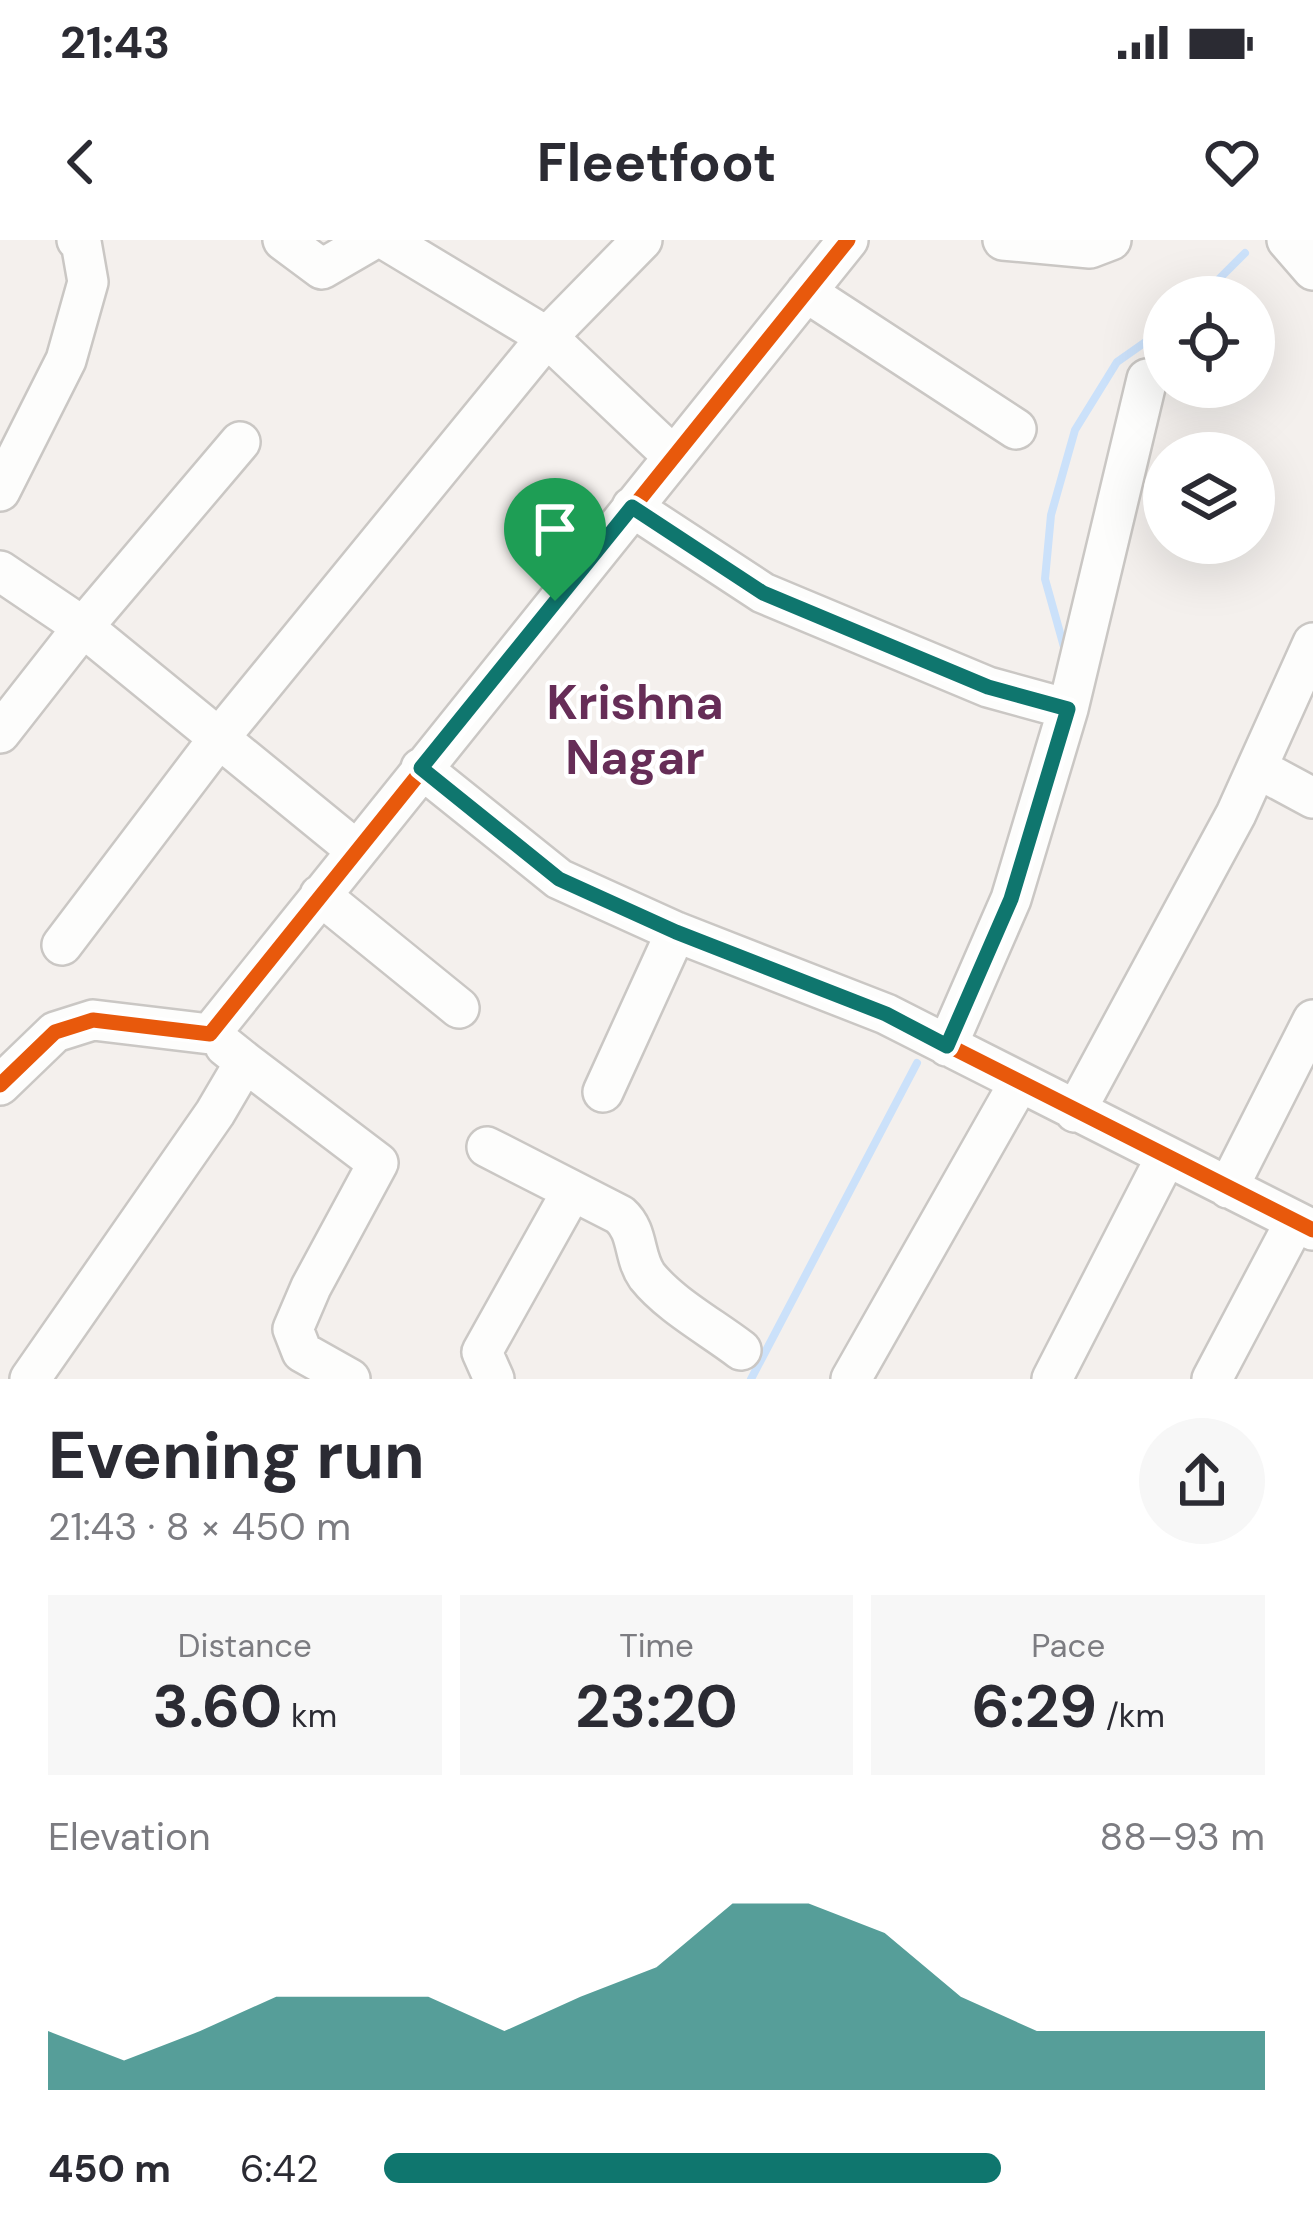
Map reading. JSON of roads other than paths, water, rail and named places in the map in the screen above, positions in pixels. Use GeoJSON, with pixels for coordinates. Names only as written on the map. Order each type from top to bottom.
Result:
{"type":"FeatureCollection","features":[{"type":"Feature","properties":{"kind":"street"},"geometry":{"type":"LineString","coordinates":[[0,491],[66,361],[88,281],[82,242],[77,240]]}},
{"type":"Feature","properties":{"kind":"street"},"geometry":{"type":"LineString","coordinates":[[283,240],[322,268],[372,240]]}},
{"type":"Feature","properties":{"kind":"street"},"geometry":{"type":"LineString","coordinates":[[386,240],[548,337],[673,456]]}},
{"type":"Feature","properties":{"kind":"street"},"geometry":{"type":"LineString","coordinates":[[62,945],[219,738],[548,337],[642,240]]}},
{"type":"Feature","properties":{"kind":"street"},"geometry":{"type":"LineString","coordinates":[[210,1034],[848,240]]}},
{"type":"Feature","properties":{"kind":"street"},"geometry":{"type":"LineString","coordinates":[[1003,240],[1090,248],[1111,240]]}},
{"type":"Feature","properties":{"kind":"street"},"geometry":{"type":"LineString","coordinates":[[1287,240],[1313,270]]}},
{"type":"Feature","properties":{"kind":"street"},"geometry":{"type":"LineString","coordinates":[[806,292],[1016,429]]}},
{"type":"Feature","properties":{"kind":"street"},"geometry":{"type":"LineString","coordinates":[[947,1046],[1011,899],[1068,709],[1143,396]]}},
{"type":"Feature","properties":{"kind":"street"},"geometry":{"type":"LineString","coordinates":[[0,733],[83,627],[241,442]]}},
{"type":"Feature","properties":{"kind":"street"},"geometry":{"type":"LineString","coordinates":[[632,507],[763,593],[988,687],[1068,709]]}},
{"type":"Feature","properties":{"kind":"street"},"geometry":{"type":"LineString","coordinates":[[0,571],[83,627],[356,850]]}},
{"type":"Feature","properties":{"kind":"street"},"geometry":{"type":"LineString","coordinates":[[1075,1112],[1236,814],[1313,643]]}},
{"type":"Feature","properties":{"kind":"street"},"geometry":{"type":"LineString","coordinates":[[421,768],[559,879],[676,932],[886,1014],[1304,1226],[1212,1379]]}},
{"type":"Feature","properties":{"kind":"street"},"geometry":{"type":"LineString","coordinates":[[1257,768],[1313,798]]}},
{"type":"Feature","properties":{"kind":"street"},"geometry":{"type":"LineString","coordinates":[[320,896],[458,1008]]}},
{"type":"Feature","properties":{"kind":"street"},"geometry":{"type":"LineString","coordinates":[[603,1093],[676,932]]}},
{"type":"Feature","properties":{"kind":"street"},"geometry":{"type":"LineString","coordinates":[[0,1085],[55,1032],[93,1020],[210,1034],[378,1163],[293,1329],[302,1352],[350,1379]]}},
{"type":"Feature","properties":{"kind":"street"},"geometry":{"type":"LineString","coordinates":[[1228,1188],[1313,1020]]}},
{"type":"Feature","properties":{"kind":"street"},"geometry":{"type":"LineString","coordinates":[[30,1379],[215,1113],[245,1062]]}},
{"type":"Feature","properties":{"kind":"street"},"geometry":{"type":"LineString","coordinates":[[851,1379],[1019,1082]]}},
{"type":"Feature","properties":{"kind":"street"},"geometry":{"type":"LineString","coordinates":[[487,1148],[620,1215],[632,1226],[642,1270],[654,1284],[741,1350]]}},
{"type":"Feature","properties":{"kind":"street"},"geometry":{"type":"LineString","coordinates":[[1052,1379],[1166,1157]]}},
{"type":"Feature","properties":{"kind":"street"},"geometry":{"type":"LineString","coordinates":[[494,1379],[482,1352],[572,1191]]}},
{"type":"Feature","properties":{"kind":"waterway"},"geometry":{"type":"LineString","coordinates":[[1222,276],[1245,253]]}},
{"type":"Feature","properties":{"kind":"waterway"},"geometry":{"type":"LineString","coordinates":[[1064,647],[1045,579],[1051,515],[1075,430],[1117,362],[1143,344]]}},
{"type":"Feature","properties":{"kind":"waterway"},"geometry":{"type":"LineString","coordinates":[[751,1379],[917,1063]]}},
{"type":"Feature","properties":{"kind":"district","name":"Krishna Nagar"},"geometry":{"type":"Point","coordinates":[635,730]}}]}
